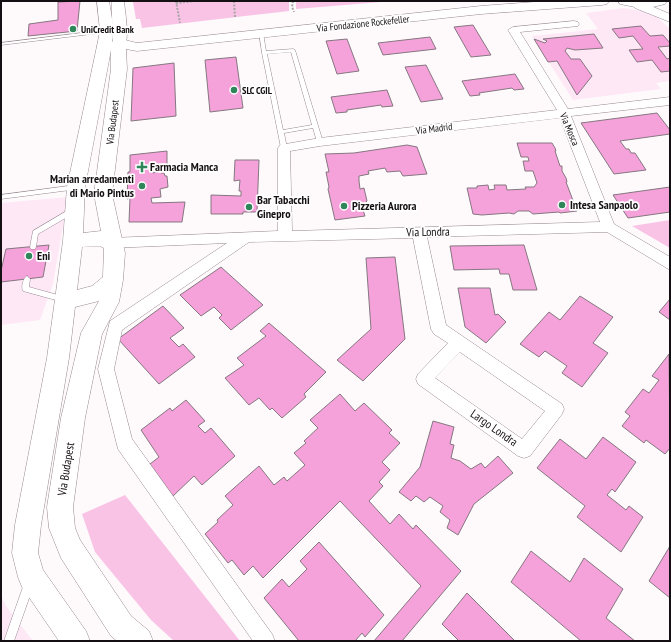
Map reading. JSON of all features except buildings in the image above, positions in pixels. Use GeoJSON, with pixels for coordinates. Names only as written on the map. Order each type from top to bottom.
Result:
{"type":"FeatureCollection","features":[{"type":"Feature","properties":{"kind":"main road","name":"Via Fondazione Rockefeller"},"geometry":{"type":"LineString","coordinates":[[114,42],[143,35],[475,1]]}},
{"type":"Feature","properties":{"kind":"main road","name":"Via Fondazione Rockefeller"},"geometry":{"type":"LineString","coordinates":[[114,42],[138,47],[481,10],[602,1]]}},
{"type":"Feature","properties":{"kind":"main road"},"geometry":{"type":"LineString","coordinates":[[625,1],[639,5],[659,2]]}},
{"type":"Feature","properties":{"kind":"main road","name":"Via Budapest"},"geometry":{"type":"LineString","coordinates":[[65,300],[74,241],[76,187],[114,42]]}},
{"type":"Feature","properties":{"kind":"main road","name":"Via Budapest"},"geometry":{"type":"LineString","coordinates":[[114,42],[119,69],[103,194],[115,253],[113,280],[109,302],[92,333],[73,418],[60,507],[62,528],[70,549],[121,626],[139,641]]}},
{"type":"Feature","properties":{"kind":"main road"},"geometry":{"type":"LineString","coordinates":[[74,241],[102,238],[112,243]]}},
{"type":"Feature","properties":{"kind":"main road"},"geometry":{"type":"LineString","coordinates":[[76,641],[32,577],[25,553],[28,525],[58,358],[65,300],[98,293],[113,280]]}},
{"type":"Feature","properties":{"kind":"street","name":"Via Budapest"},"geometry":{"type":"LineString","coordinates":[[103,1],[114,42]]}},
{"type":"Feature","properties":{"kind":"street","name":"Via Budapest"},"geometry":{"type":"LineString","coordinates":[[114,42],[120,32],[118,1]]}},
{"type":"Feature","properties":{"kind":"street"},"geometry":{"type":"LineString","coordinates":[[659,2],[665,8],[669,17]]}},
{"type":"Feature","properties":{"kind":"street"},"geometry":{"type":"LineString","coordinates":[[639,5],[669,17]]}},
{"type":"Feature","properties":{"kind":"street","name":"Via Mosca"},"geometry":{"type":"LineString","coordinates":[[574,24],[513,30],[564,112],[609,227]]}},
{"type":"Feature","properties":{"kind":"street","name":"Via Madrid"},"geometry":{"type":"LineString","coordinates":[[284,148],[320,142],[564,112],[670,101]]}},
{"type":"Feature","properties":{"kind":"street"},"geometry":{"type":"LineString","coordinates":[[284,148],[285,236]]}},
{"type":"Feature","properties":{"kind":"street"},"geometry":{"type":"LineString","coordinates":[[609,227],[670,264]]}},
{"type":"Feature","properties":{"kind":"street","name":"Via Londra"},"geometry":{"type":"LineString","coordinates":[[112,243],[246,237],[609,227]]}},
{"type":"Feature","properties":{"kind":"street","name":"Largo Londra"},"geometry":{"type":"LineString","coordinates":[[419,232],[439,329],[459,342],[556,409],[524,450],[424,379],[459,342]]}},
{"type":"Feature","properties":{"kind":"street"},"geometry":{"type":"LineString","coordinates":[[246,237],[115,326],[106,369],[124,443],[265,641]]}},
{"type":"Feature","properties":{"kind":"lane"},"geometry":{"type":"LineString","coordinates":[[261,33],[284,148]]}},
{"type":"Feature","properties":{"kind":"lane"},"geometry":{"type":"LineString","coordinates":[[1,44],[114,42]]}},
{"type":"Feature","properties":{"kind":"lane"},"geometry":{"type":"LineString","coordinates":[[264,53],[293,50],[320,142]]}},
{"type":"Feature","properties":{"kind":"lane"},"geometry":{"type":"LineString","coordinates":[[281,132],[316,126]]}},
{"type":"Feature","properties":{"kind":"lane"},"geometry":{"type":"LineString","coordinates":[[1,197],[76,187]]}},
{"type":"Feature","properties":{"kind":"lane"},"geometry":{"type":"LineString","coordinates":[[33,247],[35,233],[75,209]]}},
{"type":"Feature","properties":{"kind":"lane"},"geometry":{"type":"LineString","coordinates":[[27,279],[25,289],[65,300]]}},
{"type":"Feature","properties":{"kind":"lane"},"geometry":{"type":"LineString","coordinates":[[9,641],[32,577]]}},
{"type":"Feature","properties":{"kind":"path"},"geometry":{"type":"LineString","coordinates":[[180,23],[176,2],[195,1]]}},
{"type":"Feature","properties":{"kind":"path"},"geometry":{"type":"LineString","coordinates":[[234,1],[235,18]]}},
{"type":"Feature","properties":{"kind":"path"},"geometry":{"type":"LineString","coordinates":[[293,1],[292,8],[294,12]]}},
{"type":"Feature","properties":{"kind":"shaded area"},"geometry":{"type":"Polygon","coordinates":[[[289,1],[289,11],[142,28],[140,19],[136,19],[133,2],[289,1]]]}},
{"type":"Feature","properties":{"kind":"shaded area"},"geometry":{"type":"Polygon","coordinates":[[[296,1],[381,1],[381,2],[296,9],[296,1]]]}},
{"type":"Feature","properties":{"kind":"shaded area"},"geometry":{"type":"Polygon","coordinates":[[[624,8],[647,12],[656,16],[670,29],[670,81],[656,83],[661,89],[573,100],[532,36],[598,29],[586,13],[624,8]]]}},
{"type":"Feature","properties":{"kind":"shaded area","name":"Eni"},"geometry":{"type":"Polygon","coordinates":[[[68,197],[53,284],[40,320],[1,325],[1,203],[68,197]]]}},
{"type":"Feature","properties":{"kind":"shaded area"},"geometry":{"type":"Polygon","coordinates":[[[670,220],[670,248],[632,226],[670,220]]]}},
{"type":"Feature","properties":{"kind":"shaded area"},"geometry":{"type":"Polygon","coordinates":[[[125,495],[240,641],[174,641],[151,620],[95,552],[82,514],[125,495]]]}},
{"type":"Feature","properties":{"kind":"shaded area"},"geometry":{"type":"Polygon","coordinates":[[[1,595],[6,606],[33,641],[1,641],[1,595]]]}},
{"type":"Feature","properties":{"kind":"place","name":"UniCredit Bank"},"geometry":{"type":"Point","coordinates":[73,29]}},
{"type":"Feature","properties":{"kind":"place","name":"SLC CGIL"},"geometry":{"type":"Point","coordinates":[234,90]}},
{"type":"Feature","properties":{"kind":"place","name":"Farmacia Manca"},"geometry":{"type":"Point","coordinates":[142,167]}},
{"type":"Feature","properties":{"kind":"place","name":"Marian arredamenti di Mario Pintus"},"geometry":{"type":"Point","coordinates":[142,186]}},
{"type":"Feature","properties":{"kind":"place","name":"Intesa Sanpaolo"},"geometry":{"type":"Point","coordinates":[562,205]}},
{"type":"Feature","properties":{"kind":"place","name":"Pizzeria Aurora"},"geometry":{"type":"Point","coordinates":[344,206]}},
{"type":"Feature","properties":{"kind":"place","name":"Bar Tabacchi Ginepro"},"geometry":{"type":"Point","coordinates":[249,207]}},
{"type":"Feature","properties":{"kind":"place","name":"Eni"},"geometry":{"type":"Point","coordinates":[29,256]}}]}
